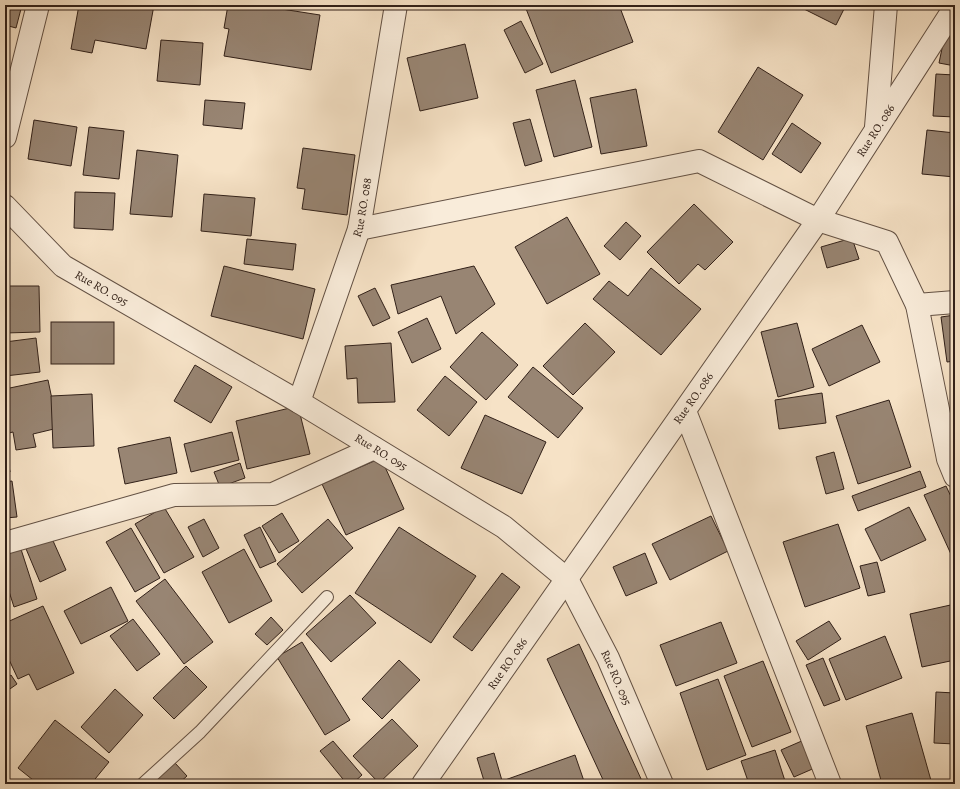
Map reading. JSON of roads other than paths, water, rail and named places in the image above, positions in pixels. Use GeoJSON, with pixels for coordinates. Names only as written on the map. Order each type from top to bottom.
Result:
{"type":"FeatureCollection","features":[{"type":"Feature","properties":{"kind":"street"},"geometry":{"type":"LineString","coordinates":[[5,137],[38,5]]}},
{"type":"Feature","properties":{"kind":"street","name":"Rue RO. 088"},"geometry":{"type":"LineString","coordinates":[[299,402],[359,229],[396,5]]}},
{"type":"Feature","properties":{"kind":"street"},"geometry":{"type":"LineString","coordinates":[[876,131],[886,5]]}},
{"type":"Feature","properties":{"kind":"street","name":"Rue RO. 086"},"geometry":{"type":"LineString","coordinates":[[424,784],[818,220],[876,131],[948,31],[955,7]]}},
{"type":"Feature","properties":{"kind":"street"},"geometry":{"type":"LineString","coordinates":[[359,229],[699,161],[818,220],[887,242],[917,305],[948,459],[955,476]]}},
{"type":"Feature","properties":{"kind":"street","name":"Rue RO. 095"},"geometry":{"type":"LineString","coordinates":[[5,206],[63,266],[299,402],[504,527],[567,579],[608,658],[662,784]]}},
{"type":"Feature","properties":{"kind":"street"},"geometry":{"type":"LineString","coordinates":[[917,305],[955,302]]}},
{"type":"Feature","properties":{"kind":"street"},"geometry":{"type":"LineString","coordinates":[[685,411],[830,784]]}},
{"type":"Feature","properties":{"kind":"street"},"geometry":{"type":"LineString","coordinates":[[5,543],[174,496],[273,494],[374,448]]}},
{"type":"Feature","properties":{"kind":"lane"},"geometry":{"type":"LineString","coordinates":[[143,784],[200,732],[327,597]]}}]}
